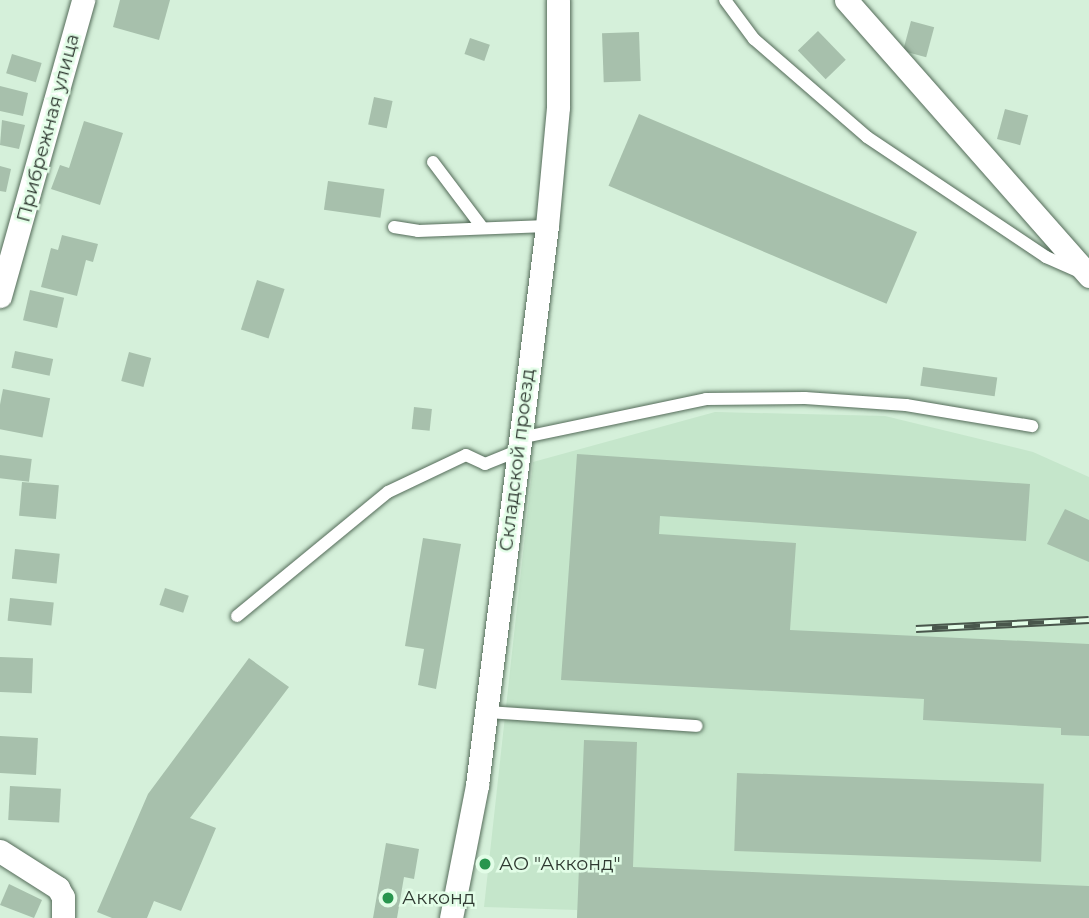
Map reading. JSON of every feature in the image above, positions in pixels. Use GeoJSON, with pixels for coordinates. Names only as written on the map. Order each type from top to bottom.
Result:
{"type":"FeatureCollection","features":[{"type":"Feature","properties":{"kind":"street","name":"Прибрежная улица"},"geometry":{"type":"LineString","coordinates":[[0,296],[83,0]]}},
{"type":"Feature","properties":{"kind":"street","name":"Складской проезд"},"geometry":{"type":"LineString","coordinates":[[451,918],[486,712],[547,226],[558,107],[558,0]]}},
{"type":"Feature","properties":{"kind":"street"},"geometry":{"type":"LineString","coordinates":[[846,0],[1087,275]]}},
{"type":"Feature","properties":{"kind":"street"},"geometry":{"type":"LineString","coordinates":[[0,851],[58,888],[63,897],[63,918]]}},
{"type":"Feature","properties":{"kind":"lane"},"geometry":{"type":"LineString","coordinates":[[725,0],[754,39],[867,137],[1045,257],[1087,275]]}},
{"type":"Feature","properties":{"kind":"lane"},"geometry":{"type":"LineString","coordinates":[[433,162],[481,226]]}},
{"type":"Feature","properties":{"kind":"lane"},"geometry":{"type":"LineString","coordinates":[[394,227],[418,231],[481,226],[547,226]]}},
{"type":"Feature","properties":{"kind":"lane"},"geometry":{"type":"LineString","coordinates":[[237,616],[388,492],[466,455],[485,464],[519,444],[706,399],[805,398],[906,405],[1032,426]]}},
{"type":"Feature","properties":{"kind":"lane"},"geometry":{"type":"LineString","coordinates":[[486,712],[697,726]]}},
{"type":"Feature","properties":{"kind":"shaded area","name":"Акконд"},"geometry":{"type":"Polygon","coordinates":[[[715,412],[885,416],[1033,452],[1089,477],[1089,918],[577,918],[577,910],[484,907],[533,462],[715,412]]]}},
{"type":"Feature","properties":{"kind":"building"},"geometry":{"type":"Polygon","coordinates":[[[120,0],[170,0],[159,40],[113,27],[120,0]]]}},
{"type":"Feature","properties":{"kind":"building"},"geometry":{"type":"Polygon","coordinates":[[[911,21],[934,27],[926,57],[903,51],[911,21]]]}},
{"type":"Feature","properties":{"kind":"building"},"geometry":{"type":"Polygon","coordinates":[[[818,31],[846,60],[826,79],[798,50],[818,31]]]}},
{"type":"Feature","properties":{"kind":"building"},"geometry":{"type":"Polygon","coordinates":[[[639,32],[641,81],[604,82],[602,33],[639,32]]]}},
{"type":"Feature","properties":{"kind":"building"},"geometry":{"type":"Polygon","coordinates":[[[470,38],[490,45],[484,61],[464,54],[470,38]]]}},
{"type":"Feature","properties":{"kind":"building"},"geometry":{"type":"Polygon","coordinates":[[[12,54],[42,63],[36,82],[6,73],[12,54]]]}},
{"type":"Feature","properties":{"kind":"building"},"geometry":{"type":"Polygon","coordinates":[[[0,86],[28,93],[23,116],[0,111],[0,86]]]}},
{"type":"Feature","properties":{"kind":"building"},"geometry":{"type":"Polygon","coordinates":[[[374,97],[393,101],[387,128],[368,124],[374,97]]]}},
{"type":"Feature","properties":{"kind":"building"},"geometry":{"type":"Polygon","coordinates":[[[1005,109],[1028,115],[1020,145],[997,139],[1005,109]]]}},
{"type":"Feature","properties":{"kind":"building"},"geometry":{"type":"Polygon","coordinates":[[[639,114],[917,232],[887,304],[609,186],[639,114]]]}},
{"type":"Feature","properties":{"kind":"building"},"geometry":{"type":"Polygon","coordinates":[[[2,120],[25,125],[19,149],[0,145],[2,120]]]}},
{"type":"Feature","properties":{"kind":"building"},"geometry":{"type":"Polygon","coordinates":[[[84,121],[123,133],[100,205],[51,189],[60,165],[69,168],[84,121]]]}},
{"type":"Feature","properties":{"kind":"building"},"geometry":{"type":"Polygon","coordinates":[[[0,166],[11,169],[6,192],[0,191],[0,166]]]}},
{"type":"Feature","properties":{"kind":"building"},"geometry":{"type":"Polygon","coordinates":[[[328,181],[384,189],[380,218],[324,210],[328,181]]]}},
{"type":"Feature","properties":{"kind":"building"},"geometry":{"type":"Polygon","coordinates":[[[62,235],[98,244],[93,262],[86,260],[77,296],[41,287],[51,248],[58,250],[62,235]]]}},
{"type":"Feature","properties":{"kind":"building"},"geometry":{"type":"Polygon","coordinates":[[[257,280],[285,289],[269,338],[241,329],[257,280]]]}},
{"type":"Feature","properties":{"kind":"building"},"geometry":{"type":"Polygon","coordinates":[[[30,290],[64,298],[57,328],[23,320],[30,290]]]}},
{"type":"Feature","properties":{"kind":"building"},"geometry":{"type":"Polygon","coordinates":[[[15,351],[53,359],[50,376],[11,368],[15,351]]]}},
{"type":"Feature","properties":{"kind":"building"},"geometry":{"type":"Polygon","coordinates":[[[129,352],[151,358],[143,387],[121,381],[129,352]]]}},
{"type":"Feature","properties":{"kind":"building"},"geometry":{"type":"Polygon","coordinates":[[[923,367],[997,377],[995,396],[920,386],[923,367]]]}},
{"type":"Feature","properties":{"kind":"building"},"geometry":{"type":"Polygon","coordinates":[[[3,389],[50,398],[42,437],[0,429],[3,389]]]}},
{"type":"Feature","properties":{"kind":"building"},"geometry":{"type":"Polygon","coordinates":[[[414,407],[432,409],[430,431],[412,429],[414,407]]]}},
{"type":"Feature","properties":{"kind":"building"},"geometry":{"type":"Polygon","coordinates":[[[577,454],[1030,484],[1026,541],[660,516],[659,534],[796,543],[790,630],[1089,644],[1089,736],[1061,735],[1061,728],[923,720],[924,699],[561,680],[577,454]]]}},
{"type":"Feature","properties":{"kind":"building"},"geometry":{"type":"Polygon","coordinates":[[[0,455],[32,459],[29,482],[0,478],[0,455]]]}},
{"type":"Feature","properties":{"kind":"building"},"geometry":{"type":"Polygon","coordinates":[[[22,482],[59,485],[56,519],[19,516],[22,482]]]}},
{"type":"Feature","properties":{"kind":"building"},"geometry":{"type":"Polygon","coordinates":[[[1065,509],[1089,520],[1089,562],[1047,544],[1065,509]]]}},
{"type":"Feature","properties":{"kind":"building"},"geometry":{"type":"Polygon","coordinates":[[[423,538],[461,544],[436,689],[418,685],[424,649],[405,646],[423,538]]]}},
{"type":"Feature","properties":{"kind":"building"},"geometry":{"type":"Polygon","coordinates":[[[15,549],[60,554],[57,584],[12,579],[15,549]]]}},
{"type":"Feature","properties":{"kind":"building"},"geometry":{"type":"Polygon","coordinates":[[[165,588],[189,596],[183,613],[159,605],[165,588]]]}},
{"type":"Feature","properties":{"kind":"building"},"geometry":{"type":"Polygon","coordinates":[[[10,598],[54,603],[51,625],[8,621],[10,598]]]}},
{"type":"Feature","properties":{"kind":"building"},"geometry":{"type":"Polygon","coordinates":[[[0,657],[33,658],[32,693],[0,692],[0,657]]]}},
{"type":"Feature","properties":{"kind":"building"},"geometry":{"type":"Polygon","coordinates":[[[249,658],[289,687],[190,818],[216,828],[181,911],[154,901],[147,918],[112,918],[97,912],[148,794],[249,658]]]}},
{"type":"Feature","properties":{"kind":"building"},"geometry":{"type":"Polygon","coordinates":[[[0,736],[38,738],[36,775],[0,773],[0,736]]]}},
{"type":"Feature","properties":{"kind":"building"},"geometry":{"type":"Polygon","coordinates":[[[584,740],[637,742],[633,867],[1089,886],[1089,918],[577,918],[584,740]]]}},
{"type":"Feature","properties":{"kind":"building"},"geometry":{"type":"Polygon","coordinates":[[[737,773],[1044,784],[1041,862],[734,851],[737,773]]]}},
{"type":"Feature","properties":{"kind":"building"},"geometry":{"type":"Polygon","coordinates":[[[10,786],[61,789],[59,823],[8,820],[10,786]]]}},
{"type":"Feature","properties":{"kind":"building","name":"Акконд"},"geometry":{"type":"Polygon","coordinates":[[[386,843],[419,849],[414,879],[404,877],[397,918],[373,918],[386,843]]]}},
{"type":"Feature","properties":{"kind":"building"},"geometry":{"type":"Polygon","coordinates":[[[9,884],[42,900],[34,918],[0,905],[9,884]]]}},
{"type":"Feature","properties":{"kind":"railway"},"geometry":{"type":"LineString","coordinates":[[916,629],[1089,620]]}},
{"type":"Feature","properties":{"kind":"place","name":"АО \"Акконд\""},"geometry":{"type":"Point","coordinates":[485,864]}},
{"type":"Feature","properties":{"kind":"place","name":"Акконд"},"geometry":{"type":"Point","coordinates":[388,898]}}]}
